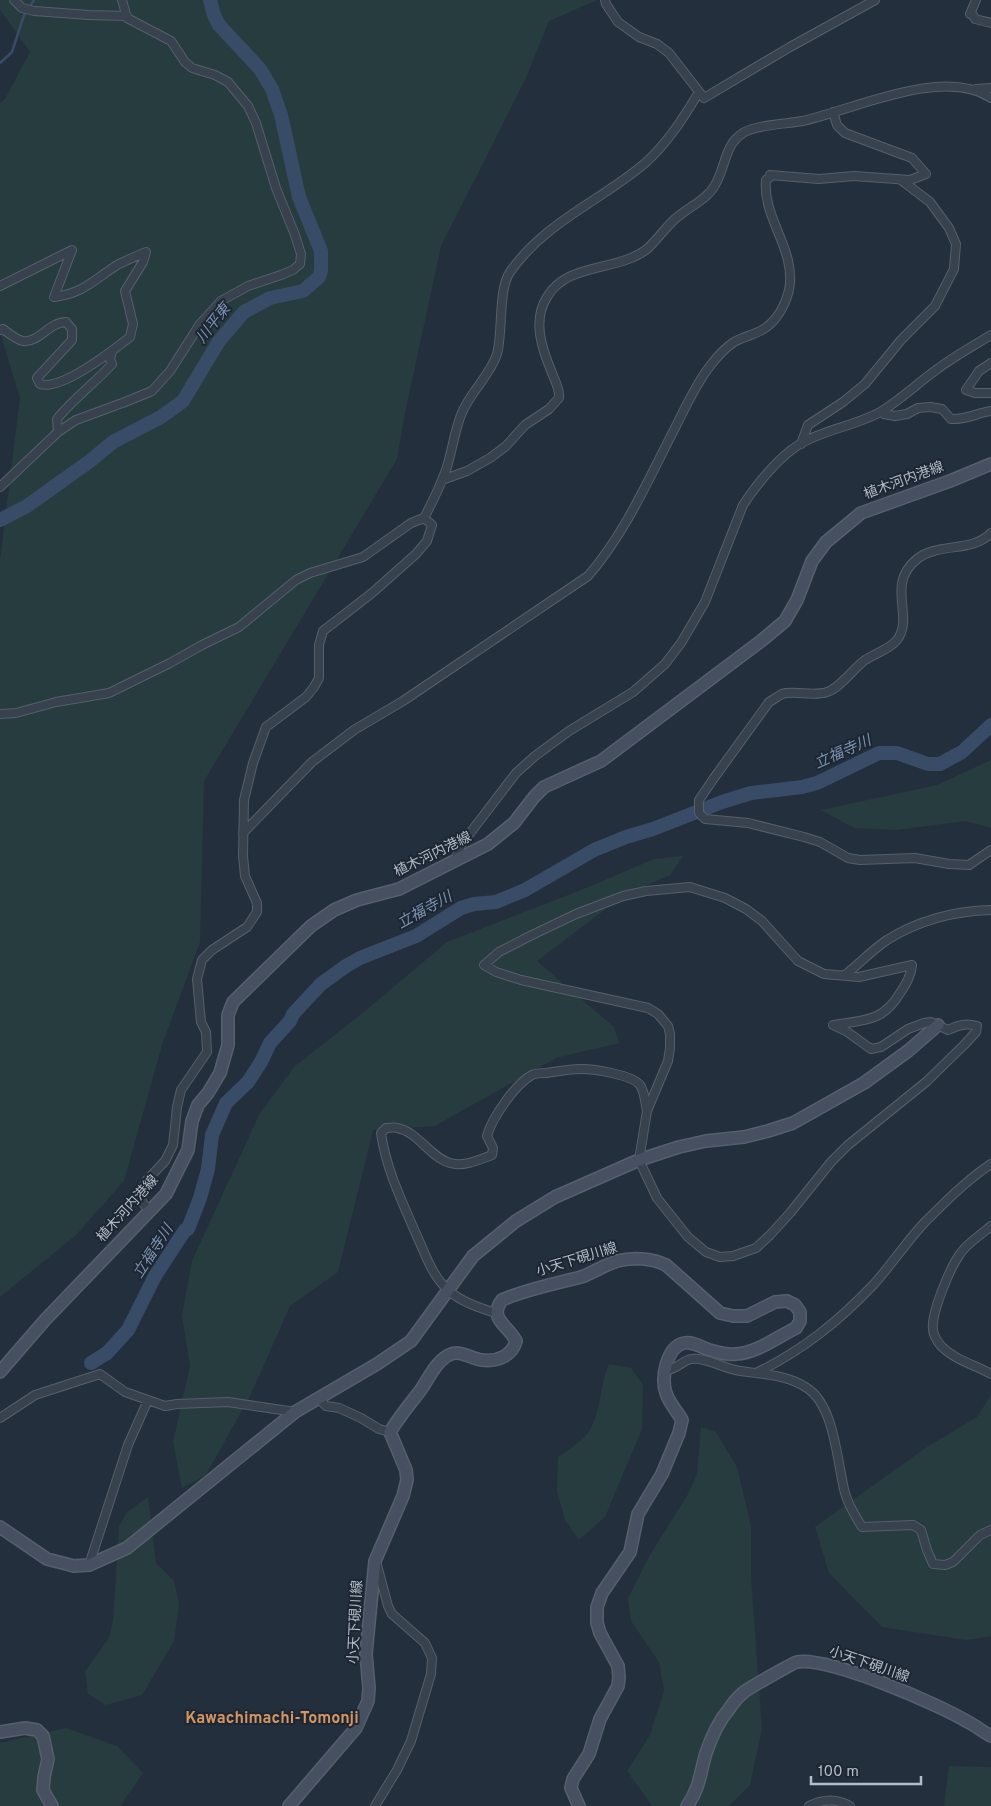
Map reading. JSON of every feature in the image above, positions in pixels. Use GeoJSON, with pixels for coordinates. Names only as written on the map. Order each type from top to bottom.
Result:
{"type":"FeatureCollection","features":[{"type":"Feature","properties":{"kind":"main road","name":"植木河内港線"},"geometry":{"type":"LineString","coordinates":[[0,1372],[45,1320],[166,1194],[188,1150],[192,1121],[198,1105],[220,1073],[228,1045],[228,1015],[233,1002],[311,926],[334,910],[357,900],[399,889],[488,844],[514,823],[544,787],[601,761],[785,621],[797,600],[812,561],[826,542],[861,513],[991,464]]}},
{"type":"Feature","properties":{"kind":"main road"},"geometry":{"type":"LineString","coordinates":[[0,1528],[48,1559],[74,1566],[89,1565],[128,1548],[295,1412],[377,1364],[411,1341],[473,1256],[516,1221],[555,1197],[639,1160],[679,1147],[768,1131],[793,1123],[864,1083],[908,1051],[938,1025]]}},
{"type":"Feature","properties":{"kind":"main road","name":"小天下硯川線"},"geometry":{"type":"LineString","coordinates":[[496,1312],[502,1300],[510,1296],[558,1281],[582,1276],[618,1261],[647,1259],[657,1260],[666,1265],[720,1313],[733,1316],[747,1316],[775,1302],[787,1301],[795,1305],[800,1312],[800,1321],[796,1328],[748,1353],[714,1352],[695,1344],[684,1343],[674,1349],[668,1358],[665,1391],[682,1420],[679,1433],[662,1474],[638,1514],[630,1552],[602,1593],[597,1607],[597,1623],[600,1633],[618,1666],[620,1676],[618,1686],[600,1719],[589,1754],[573,1779],[571,1788],[579,1806]]}},
{"type":"Feature","properties":{"kind":"main road"},"geometry":{"type":"LineString","coordinates":[[390,1432],[441,1360],[449,1354],[457,1352],[481,1360],[493,1360],[506,1356],[514,1349],[516,1341],[512,1332],[498,1319],[496,1312]]}},
{"type":"Feature","properties":{"kind":"main road","name":"小天下硯川線"},"geometry":{"type":"LineString","coordinates":[[289,1806],[356,1728],[364,1714],[369,1688],[366,1654],[375,1561],[403,1496],[407,1480],[406,1470],[390,1432]]}},
{"type":"Feature","properties":{"kind":"main road","name":"小天下硯川線"},"geometry":{"type":"LineString","coordinates":[[687,1806],[698,1788],[711,1740],[728,1710],[744,1692],[795,1662],[831,1665],[876,1681],[934,1704],[991,1736]]}},
{"type":"Feature","properties":{"kind":"main road"},"geometry":{"type":"LineString","coordinates":[[0,1732],[26,1728],[37,1730],[43,1736],[48,1759],[43,1790],[52,1806]]}},
{"type":"Feature","properties":{"kind":"street"},"geometry":{"type":"LineString","coordinates":[[14,0],[22,8],[34,11],[127,16]]}},
{"type":"Feature","properties":{"kind":"street"},"geometry":{"type":"LineString","coordinates":[[0,487],[58,432],[84,416],[152,391],[170,371],[200,324],[221,301],[248,286],[293,270],[300,264],[301,254],[295,235],[276,188],[256,123],[248,106],[228,82],[215,75],[192,68],[185,62],[171,41],[128,18],[122,0]]}},
{"type":"Feature","properties":{"kind":"street"},"geometry":{"type":"LineString","coordinates":[[605,0],[618,22],[639,37],[657,44],[669,53],[704,98],[875,0]]}},
{"type":"Feature","properties":{"kind":"street"},"geometry":{"type":"LineString","coordinates":[[976,0],[970,14],[975,19],[991,23]]}},
{"type":"Feature","properties":{"kind":"street"},"geometry":{"type":"LineString","coordinates":[[442,480],[467,471],[490,458],[506,446],[525,425],[549,409],[559,398],[558,388],[539,336],[539,317],[547,296],[561,282],[572,275],[634,256],[646,249],[677,217],[704,197],[715,185],[730,144],[744,132],[802,121],[891,94],[934,88],[969,88],[991,98]]}},
{"type":"Feature","properties":{"kind":"street"},"geometry":{"type":"LineString","coordinates":[[973,89],[991,88]]}},
{"type":"Feature","properties":{"kind":"street"},"geometry":{"type":"LineString","coordinates":[[0,714],[16,713],[56,702],[109,693],[238,627],[296,580],[363,557],[411,523],[424,518],[442,480],[461,415],[469,398],[491,366],[497,353],[504,290],[508,275],[529,249],[550,228],[643,165],[677,126],[699,92]]}},
{"type":"Feature","properties":{"kind":"street"},"geometry":{"type":"LineString","coordinates":[[243,833],[312,762],[354,730],[403,701],[588,576],[606,556],[628,520],[688,402],[709,366],[733,343],[764,330],[775,320],[784,306],[789,289],[788,260],[764,193],[766,180],[770,178],[770,175],[819,179],[854,176],[910,180],[926,174],[912,158],[845,133],[837,125],[832,112]]}},
{"type":"Feature","properties":{"kind":"street"},"geometry":{"type":"LineString","coordinates":[[801,444],[808,425],[844,402],[865,384],[901,340],[935,306],[954,269],[956,244],[949,228],[930,202],[901,180]]}},
{"type":"Feature","properties":{"kind":"street"},"geometry":{"type":"LineString","coordinates":[[0,286],[72,250],[54,297],[69,296],[119,264],[146,252],[143,262],[125,291],[133,324],[130,338],[72,378],[47,386],[40,384],[37,378],[72,340],[72,328],[66,322],[58,322],[32,340],[22,341],[2,329],[0,330]]}},
{"type":"Feature","properties":{"kind":"street"},"geometry":{"type":"LineString","coordinates":[[455,861],[461,845],[522,768],[569,731],[633,692],[665,664],[682,643],[705,602],[744,505],[781,459],[801,444],[882,411],[937,369],[991,335]]}},
{"type":"Feature","properties":{"kind":"street"},"geometry":{"type":"LineString","coordinates":[[58,432],[57,419],[105,373],[112,364],[110,359],[112,351]]}},
{"type":"Feature","properties":{"kind":"street"},"geometry":{"type":"LineString","coordinates":[[991,363],[980,371],[966,390],[975,393],[991,393]]}},
{"type":"Feature","properties":{"kind":"street"},"geometry":{"type":"LineString","coordinates":[[882,411],[884,414],[895,416],[907,414],[918,408],[930,407],[942,409],[951,419],[960,420],[969,418],[977,413],[991,411]]}},
{"type":"Feature","properties":{"kind":"street"},"geometry":{"type":"LineString","coordinates":[[150,1211],[142,1202],[141,1191],[146,1181],[165,1161],[173,1145],[182,1090],[207,1052],[206,1032],[201,1022],[197,979],[202,960],[212,950],[247,928],[256,912],[257,903],[245,876],[243,856],[244,800],[253,763],[266,727],[306,697],[319,678],[319,644],[323,631],[372,593],[416,554],[427,541],[432,525],[424,518]]}},
{"type":"Feature","properties":{"kind":"street"},"geometry":{"type":"LineString","coordinates":[[991,533],[975,543],[926,553],[916,560],[908,569],[901,583],[902,629],[897,641],[865,660],[830,692],[819,694],[782,694],[769,702],[699,800],[699,814],[705,819],[748,823],[804,837],[820,842],[848,858],[860,860],[915,858],[949,864],[969,864],[991,850]]}},
{"type":"Feature","properties":{"kind":"street"},"geometry":{"type":"LineString","coordinates":[[690,887],[725,898],[746,909],[762,921],[798,961],[824,974],[859,977],[912,965],[911,974],[895,1003],[882,1015],[867,1020],[833,1025],[871,1049],[882,1047],[908,1029],[924,1023],[931,1022],[938,1025],[948,1030],[959,1025],[977,1026],[976,1032],[926,1082],[831,1162],[770,1235],[756,1248],[733,1256],[720,1257],[706,1252],[688,1237],[657,1198],[639,1160],[647,1111],[668,1061],[670,1034],[668,1026],[658,1014],[648,1008],[521,980],[496,972],[484,965],[499,952],[532,935],[576,914],[623,896],[646,891],[690,887]]}},
{"type":"Feature","properties":{"kind":"street"},"geometry":{"type":"LineString","coordinates":[[845,975],[886,940],[920,922],[937,917],[991,910]]}},
{"type":"Feature","properties":{"kind":"street"},"geometry":{"type":"LineString","coordinates":[[496,1312],[480,1308],[448,1290],[435,1274],[401,1201],[383,1149],[381,1133],[386,1128],[398,1128],[408,1132],[449,1163],[461,1164],[476,1161],[492,1155],[493,1148],[487,1136],[499,1110],[514,1091],[532,1074],[566,1070],[584,1069],[628,1077],[639,1084],[644,1092],[647,1111]]}},
{"type":"Feature","properties":{"kind":"street"},"geometry":{"type":"LineString","coordinates":[[755,1373],[817,1338],[842,1317],[875,1283],[926,1221],[977,1172],[991,1164]]}},
{"type":"Feature","properties":{"kind":"street"},"geometry":{"type":"LineString","coordinates":[[991,1226],[959,1254],[933,1316],[932,1330],[942,1347],[957,1358],[991,1374]]}},
{"type":"Feature","properties":{"kind":"street"},"geometry":{"type":"LineString","coordinates":[[666,1370],[674,1370],[690,1358],[699,1358],[729,1370],[791,1380],[808,1388],[826,1412],[846,1496],[862,1528],[913,1525],[922,1530],[933,1564],[945,1565],[953,1562],[980,1535],[991,1530]]}},
{"type":"Feature","properties":{"kind":"street"},"geometry":{"type":"LineString","coordinates":[[0,1418],[35,1394],[100,1374],[121,1390],[165,1406],[228,1402],[295,1412]]}},
{"type":"Feature","properties":{"kind":"street"},"geometry":{"type":"LineString","coordinates":[[318,1398],[326,1406],[339,1408],[379,1429],[390,1432]]}},
{"type":"Feature","properties":{"kind":"street"},"geometry":{"type":"LineString","coordinates":[[89,1565],[128,1445],[148,1400]]}},
{"type":"Feature","properties":{"kind":"street"},"geometry":{"type":"LineString","coordinates":[[374,1806],[397,1770],[411,1741],[431,1674],[432,1658],[425,1643],[392,1614],[375,1561]]}},
{"type":"Feature","properties":{"kind":"street"},"geometry":{"type":"LineString","coordinates":[[809,1806],[826,1800],[840,1800],[850,1806]]}},
{"type":"Feature","properties":{"kind":"green space"},"geometry":{"type":"Polygon","coordinates":[[[0,0],[597,0],[549,21],[525,80],[441,246],[397,459],[204,781],[200,942],[162,1045],[124,1181],[76,1235],[0,1297],[0,560],[20,398],[0,333],[0,103],[5,99],[30,52],[0,10],[0,0]]]}},
{"type":"Feature","properties":{"kind":"green space"},"geometry":{"type":"Polygon","coordinates":[[[991,760],[991,828],[966,821],[896,830],[854,828],[821,810],[937,785],[991,760]]]}},
{"type":"Feature","properties":{"kind":"green space"},"geometry":{"type":"Polygon","coordinates":[[[683,856],[670,875],[623,896],[537,961],[614,1027],[619,1043],[556,1058],[435,1126],[373,1130],[338,1272],[290,1306],[251,1394],[206,1475],[182,1488],[173,1442],[190,1366],[182,1316],[192,1261],[260,1113],[295,1066],[359,1016],[447,942],[586,888],[654,859],[683,856]]]}},
{"type":"Feature","properties":{"kind":"green space"},"geometry":{"type":"Polygon","coordinates":[[[609,1364],[631,1368],[643,1385],[642,1429],[605,1517],[579,1540],[565,1520],[557,1491],[558,1457],[581,1440],[591,1428],[597,1413],[609,1364]]]}},
{"type":"Feature","properties":{"kind":"green space"},"geometry":{"type":"Polygon","coordinates":[[[991,1395],[991,1636],[966,1640],[882,1627],[829,1573],[815,1527],[927,1447],[977,1417],[991,1395]]]}},
{"type":"Feature","properties":{"kind":"green space"},"geometry":{"type":"Polygon","coordinates":[[[701,1427],[716,1432],[737,1467],[751,1526],[751,1577],[762,1729],[750,1785],[729,1806],[652,1806],[627,1771],[650,1735],[664,1691],[659,1662],[631,1621],[628,1598],[650,1555],[688,1494],[697,1474],[701,1427]]]}},
{"type":"Feature","properties":{"kind":"green space"},"geometry":{"type":"Polygon","coordinates":[[[148,1497],[156,1563],[174,1581],[179,1604],[174,1641],[142,1695],[106,1705],[88,1694],[85,1671],[109,1638],[113,1621],[119,1527],[126,1513],[148,1497]]]}},
{"type":"Feature","properties":{"kind":"green space"},"geometry":{"type":"Polygon","coordinates":[[[66,1728],[117,1746],[143,1773],[120,1806],[0,1806],[0,1743],[66,1728]]]}},
{"type":"Feature","properties":{"kind":"green space"},"geometry":{"type":"Polygon","coordinates":[[[949,1766],[991,1767],[991,1806],[944,1806],[949,1766]]]}},
{"type":"Feature","properties":{"kind":"waterway"},"geometry":{"type":"LineString","coordinates":[[0,63],[12,52],[24,15],[34,0]]}},
{"type":"Feature","properties":{"kind":"waterway","name":"川平東"},"geometry":{"type":"LineString","coordinates":[[0,520],[27,506],[90,461],[113,442],[161,417],[183,401],[219,341],[244,312],[270,298],[303,291],[319,277],[321,271],[321,251],[299,197],[281,115],[272,89],[260,69],[219,25],[210,0]]}},
{"type":"Feature","properties":{"kind":"waterway","name":"立福寺川"},"geometry":{"type":"LineString","coordinates":[[91,1363],[107,1353],[128,1330],[155,1276],[185,1230],[188,1229],[200,1198],[208,1169],[212,1135],[226,1103],[248,1082],[270,1043],[290,1021],[293,1014],[321,984],[346,966],[360,958],[416,936],[461,908],[474,904],[496,902],[525,890],[594,850],[626,837],[751,793],[802,787],[817,783],[879,753],[897,753],[928,764],[940,764],[962,752],[991,725]]}},
{"type":"Feature","properties":{"kind":"district","name":"Kawachimachi-Tomonji"},"geometry":{"type":"Point","coordinates":[272,1719]}}]}
